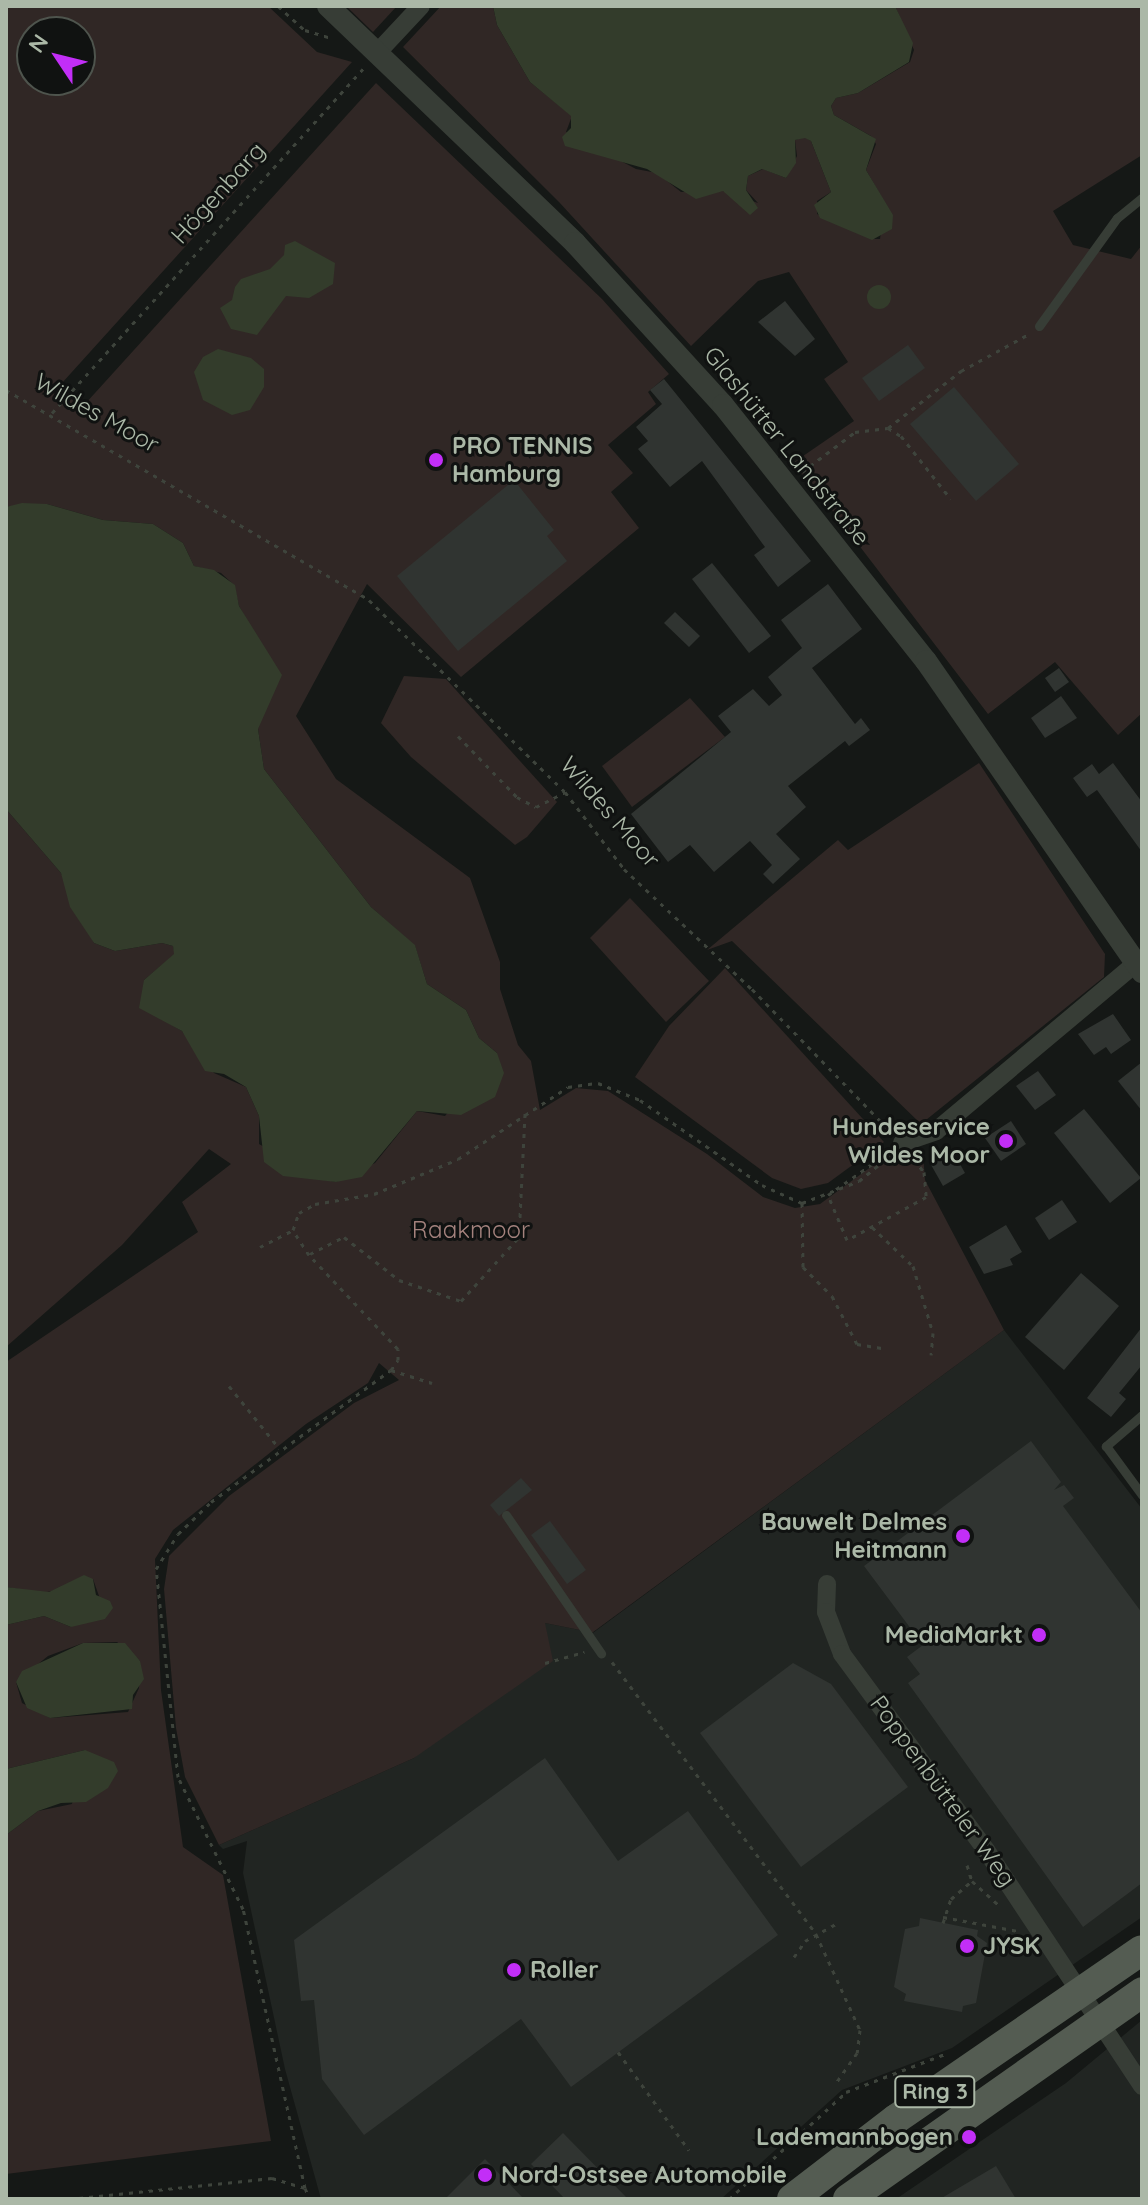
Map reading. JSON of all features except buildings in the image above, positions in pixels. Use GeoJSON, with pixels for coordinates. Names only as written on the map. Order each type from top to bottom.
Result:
{"type":"FeatureCollection","features":[{"type":"Feature","properties":{"kind":"main road","name":"Ring 3"},"geometry":{"type":"LineString","coordinates":[[848,2199],[900,2141],[1082,1991],[1142,1950]]}},
{"type":"Feature","properties":{"kind":"main road","name":"Ring 3"},"geometry":{"type":"LineString","coordinates":[[792,2199],[900,2141],[1142,1992]]}},
{"type":"Feature","properties":{"kind":"street","name":"Glashütter Landstraße"},"geometry":{"type":"LineString","coordinates":[[328,6],[575,243],[693,370],[786,484],[983,738],[1137,959]]}},
{"type":"Feature","properties":{"kind":"street"},"geometry":{"type":"LineString","coordinates":[[377,53],[421,6]]}},
{"type":"Feature","properties":{"kind":"street"},"geometry":{"type":"LineString","coordinates":[[902,1143],[936,1131],[1137,959]]}},
{"type":"Feature","properties":{"kind":"street","name":"Poppenbütteler Weg"},"geometry":{"type":"LineString","coordinates":[[827,1584],[826,1612],[842,1654],[1036,1921],[1082,1991]]}},
{"type":"Feature","properties":{"kind":"street"},"geometry":{"type":"LineString","coordinates":[[1082,1991],[1142,2086]]}},
{"type":"Feature","properties":{"kind":"lane"},"geometry":{"type":"LineString","coordinates":[[1039,326],[1117,218],[1142,198]]}},
{"type":"Feature","properties":{"kind":"lane"},"geometry":{"type":"LineString","coordinates":[[1142,1415],[1106,1446],[1142,1495]]}},
{"type":"Feature","properties":{"kind":"lane"},"geometry":{"type":"LineString","coordinates":[[506,1515],[601,1653]]}},
{"type":"Feature","properties":{"kind":"path"},"geometry":{"type":"LineString","coordinates":[[278,6],[305,30],[341,42]]}},
{"type":"Feature","properties":{"kind":"path","name":"Högenbarg"},"geometry":{"type":"LineString","coordinates":[[52,413],[377,53]]}},
{"type":"Feature","properties":{"kind":"path"},"geometry":{"type":"LineString","coordinates":[[786,484],[855,432],[888,428],[961,371],[1039,326]]}},
{"type":"Feature","properties":{"kind":"path","name":"Wildes Moor"},"geometry":{"type":"LineString","coordinates":[[6,390],[52,413],[369,600],[565,792],[624,869],[752,989],[902,1143],[924,1172],[926,1197],[872,1227]]}},
{"type":"Feature","properties":{"kind":"path"},"geometry":{"type":"LineString","coordinates":[[888,428],[901,436],[951,499]]}},
{"type":"Feature","properties":{"kind":"path"},"geometry":{"type":"LineString","coordinates":[[458,736],[517,797],[536,807],[565,792]]}},
{"type":"Feature","properties":{"kind":"path"},"geometry":{"type":"LineString","coordinates":[[260,1247],[293,1230],[299,1213],[315,1204],[374,1194],[458,1159],[568,1087],[598,1083],[640,1100],[762,1185],[802,1203],[859,1181],[902,1143]]}},
{"type":"Feature","properties":{"kind":"path"},"geometry":{"type":"LineString","coordinates":[[309,1255],[344,1237],[399,1280],[461,1301],[519,1237],[525,1113]]}},
{"type":"Feature","properties":{"kind":"path"},"geometry":{"type":"LineString","coordinates":[[828,1195],[847,1240],[872,1227],[913,1266],[933,1333],[931,1355]]}},
{"type":"Feature","properties":{"kind":"path"},"geometry":{"type":"LineString","coordinates":[[802,1203],[803,1267],[832,1296],[857,1344],[882,1348]]}},
{"type":"Feature","properties":{"kind":"path"},"geometry":{"type":"LineString","coordinates":[[293,1230],[309,1255],[398,1349],[391,1370],[279,1448],[178,1534],[156,1569],[178,1777],[243,1909],[310,2199]]}},
{"type":"Feature","properties":{"kind":"path"},"geometry":{"type":"LineString","coordinates":[[391,1370],[432,1383]]}},
{"type":"Feature","properties":{"kind":"path"},"geometry":{"type":"LineString","coordinates":[[229,1386],[279,1448]]}},
{"type":"Feature","properties":{"kind":"path"},"geometry":{"type":"LineString","coordinates":[[545,1663],[572,1654],[601,1653],[816,1934],[860,2030],[857,2053],[837,2082]]}},
{"type":"Feature","properties":{"kind":"path"},"geometry":{"type":"LineString","coordinates":[[967,1865],[972,1881],[1004,1909]]}},
{"type":"Feature","properties":{"kind":"path"},"geometry":{"type":"LineString","coordinates":[[943,1923],[951,1899],[972,1881]]}},
{"type":"Feature","properties":{"kind":"path"},"geometry":{"type":"LineString","coordinates":[[943,1917],[1019,1932],[1036,1921]]}},
{"type":"Feature","properties":{"kind":"path"},"geometry":{"type":"LineString","coordinates":[[1011,1920],[1019,1932]]}},
{"type":"Feature","properties":{"kind":"path"},"geometry":{"type":"LineString","coordinates":[[794,1957],[816,1934],[838,1923]]}},
{"type":"Feature","properties":{"kind":"path"},"geometry":{"type":"LineString","coordinates":[[729,2199],[846,2092],[953,2051]]}},
{"type":"Feature","properties":{"kind":"path"},"geometry":{"type":"LineString","coordinates":[[618,2052],[689,2150]]}},
{"type":"Feature","properties":{"kind":"path"},"geometry":{"type":"LineString","coordinates":[[69,2199],[272,2178],[305,2188]]}},
{"type":"Feature","properties":{"kind":"shaded area"},"geometry":{"type":"Polygon","coordinates":[[[493,6],[895,6],[913,43],[909,62],[858,93],[836,98],[831,106],[834,115],[876,139],[866,170],[893,215],[892,229],[872,240],[820,218],[814,205],[831,192],[811,141],[805,138],[795,140],[796,163],[786,178],[762,169],[748,176],[746,190],[758,208],[750,215],[723,191],[696,199],[647,169],[565,146],[562,137],[571,128],[571,116],[530,82],[497,25],[493,6]]]}},
{"type":"Feature","properties":{"kind":"shaded area"},"geometry":{"type":"Polygon","coordinates":[[[295,241],[335,263],[333,284],[309,298],[286,296],[257,335],[231,329],[220,308],[232,300],[235,287],[241,279],[270,269],[284,255],[285,245],[295,241]]]}},
{"type":"Feature","properties":{"kind":"shaded area"},"geometry":{"type":"Polygon","coordinates":[[[879,285],[888,288],[891,297],[888,306],[879,309],[870,306],[867,297],[870,288],[879,285]]]}},
{"type":"Feature","properties":{"kind":"shaded area"},"geometry":{"type":"Polygon","coordinates":[[[218,349],[251,358],[264,369],[264,387],[250,410],[232,415],[203,400],[194,372],[203,357],[218,349]]]}},
{"type":"Feature","properties":{"kind":"shaded area"},"geometry":{"type":"Polygon","coordinates":[[[22,503],[47,504],[103,520],[153,524],[183,543],[194,566],[214,570],[235,585],[239,606],[282,675],[258,729],[264,769],[371,907],[415,945],[427,984],[466,1010],[479,1038],[497,1053],[504,1073],[495,1097],[461,1115],[417,1111],[362,1177],[336,1182],[283,1176],[264,1162],[259,1116],[246,1087],[224,1074],[205,1071],[182,1031],[139,1008],[144,980],[174,954],[173,946],[162,943],[115,951],[94,943],[70,907],[61,873],[6,809],[6,507],[22,503]]]}},
{"type":"Feature","properties":{"kind":"shaded area"},"geometry":{"type":"Polygon","coordinates":[[[1004,1330],[1142,1509],[1142,1917],[952,2048],[842,2090],[721,2199],[321,2199],[285,2069],[243,1873],[247,1841],[223,1849],[219,1845],[414,1758],[545,1623],[580,1630],[586,1638],[1004,1330]]]}},
{"type":"Feature","properties":{"kind":"shaded area"},"geometry":{"type":"Polygon","coordinates":[[[84,1575],[93,1579],[96,1595],[110,1601],[113,1608],[105,1619],[71,1627],[44,1616],[6,1625],[6,1587],[49,1592],[84,1575]]]}},
{"type":"Feature","properties":{"kind":"shaded area"},"geometry":{"type":"Polygon","coordinates":[[[83,1643],[125,1643],[140,1661],[144,1679],[133,1695],[132,1709],[50,1718],[27,1708],[16,1682],[22,1671],[83,1643]]]}},
{"type":"Feature","properties":{"kind":"shaded area"},"geometry":{"type":"Polygon","coordinates":[[[85,1750],[114,1762],[118,1771],[108,1788],[86,1802],[61,1803],[38,1811],[6,1835],[6,1769],[85,1750]]]}},
{"type":"Feature","properties":{"kind":"shaded area"},"geometry":{"type":"Polygon","coordinates":[[[1142,2020],[1142,2199],[896,2199],[1066,2083],[1142,2020]]]}},
{"type":"Feature","properties":{"kind":"green space","name":"Raakmoor"},"geometry":{"type":"Polygon","coordinates":[[[6,6],[268,6],[317,52],[352,62],[53,393],[85,404],[376,83],[602,299],[669,374],[648,392],[656,404],[608,445],[633,473],[611,492],[639,528],[461,677],[367,584],[296,716],[336,779],[470,878],[500,962],[500,989],[518,1045],[531,1061],[540,1110],[576,1088],[608,1091],[707,1154],[763,1197],[795,1208],[820,1204],[905,1142],[923,1154],[925,1180],[1004,1330],[585,1638],[580,1630],[545,1623],[553,1661],[414,1758],[219,1845],[185,1777],[176,1728],[164,1589],[169,1556],[229,1496],[354,1403],[399,1380],[379,1363],[368,1383],[306,1424],[173,1530],[155,1559],[161,1690],[183,1847],[223,1875],[271,2141],[6,2174],[6,1835],[38,1811],[72,1804],[85,1750],[6,1769],[6,1625],[44,1616],[71,1627],[100,1599],[93,1579],[75,1580],[65,1588],[43,1593],[6,1587],[6,1362],[198,1232],[182,1202],[231,1164],[209,1149],[122,1245],[6,1347],[6,809],[61,873],[94,943],[115,951],[162,943],[173,946],[175,954],[144,980],[165,1021],[182,1031],[214,1073],[246,1087],[259,1116],[259,1144],[320,1179],[336,1182],[375,1163],[417,1111],[445,1116],[497,1053],[479,1038],[466,1010],[427,984],[415,946],[371,907],[264,769],[258,729],[266,655],[239,606],[234,585],[221,573],[194,566],[183,543],[153,524],[103,520],[47,504],[6,507],[6,6]],[[117,1642],[83,1643],[48,1656],[16,1682],[22,1703],[50,1718],[128,1712],[139,1688],[140,1661],[117,1642]]]}},
{"type":"Feature","properties":{"kind":"green space"},"geometry":{"type":"Polygon","coordinates":[[[346,6],[397,6],[373,32],[346,6]]]}},
{"type":"Feature","properties":{"kind":"green space"},"geometry":{"type":"Polygon","coordinates":[[[441,6],[493,6],[497,25],[530,82],[572,116],[566,132],[636,169],[657,173],[681,192],[723,191],[758,203],[746,190],[748,176],[763,169],[786,178],[797,156],[795,140],[805,137],[811,141],[831,192],[817,201],[817,214],[872,239],[880,239],[885,203],[866,170],[876,144],[871,136],[834,115],[831,106],[836,98],[858,93],[910,62],[914,50],[895,6],[1142,6],[1142,155],[1053,211],[1073,245],[1131,259],[1142,245],[1142,713],[1118,735],[1055,662],[988,714],[809,480],[790,465],[854,421],[824,379],[848,362],[789,272],[758,281],[691,346],[559,202],[403,47],[441,6]]]}},
{"type":"Feature","properties":{"kind":"green space"},"geometry":{"type":"Polygon","coordinates":[[[404,676],[446,679],[557,802],[527,837],[515,845],[411,757],[381,723],[404,676]]]}},
{"type":"Feature","properties":{"kind":"green space"},"geometry":{"type":"Polygon","coordinates":[[[690,698],[725,737],[632,807],[602,766],[690,698]]]}},
{"type":"Feature","properties":{"kind":"green space"},"geometry":{"type":"Polygon","coordinates":[[[979,763],[1105,954],[1104,977],[921,1124],[732,941],[707,950],[838,840],[848,850],[979,763]]]}},
{"type":"Feature","properties":{"kind":"green space"},"geometry":{"type":"Polygon","coordinates":[[[630,898],[709,981],[666,1022],[590,938],[630,898]]]}},
{"type":"Feature","properties":{"kind":"green space"},"geometry":{"type":"Polygon","coordinates":[[[725,968],[884,1142],[828,1183],[801,1189],[772,1178],[635,1077],[669,1026],[725,968]]]}},
{"type":"Feature","properties":{"kind":"place","name":"PRO TENNIS Hamburg"},"geometry":{"type":"Point","coordinates":[436,460]}},
{"type":"Feature","properties":{"kind":"place","name":"Hundeservice Wildes Moor"},"geometry":{"type":"Point","coordinates":[1006,1141]}},
{"type":"Feature","properties":{"kind":"place","name":"Bauwelt Delmes Heitmann"},"geometry":{"type":"Point","coordinates":[963,1536]}},
{"type":"Feature","properties":{"kind":"place","name":"MediaMarkt"},"geometry":{"type":"Point","coordinates":[1039,1635]}},
{"type":"Feature","properties":{"kind":"place","name":"JYSK"},"geometry":{"type":"Point","coordinates":[967,1946]}},
{"type":"Feature","properties":{"kind":"place","name":"Roller"},"geometry":{"type":"Point","coordinates":[514,1970]}},
{"type":"Feature","properties":{"kind":"place","name":"Lademannbogen"},"geometry":{"type":"Point","coordinates":[969,2137]}},
{"type":"Feature","properties":{"kind":"place","name":"Nord-Ostsee Automobile"},"geometry":{"type":"Point","coordinates":[485,2175]}}]}
